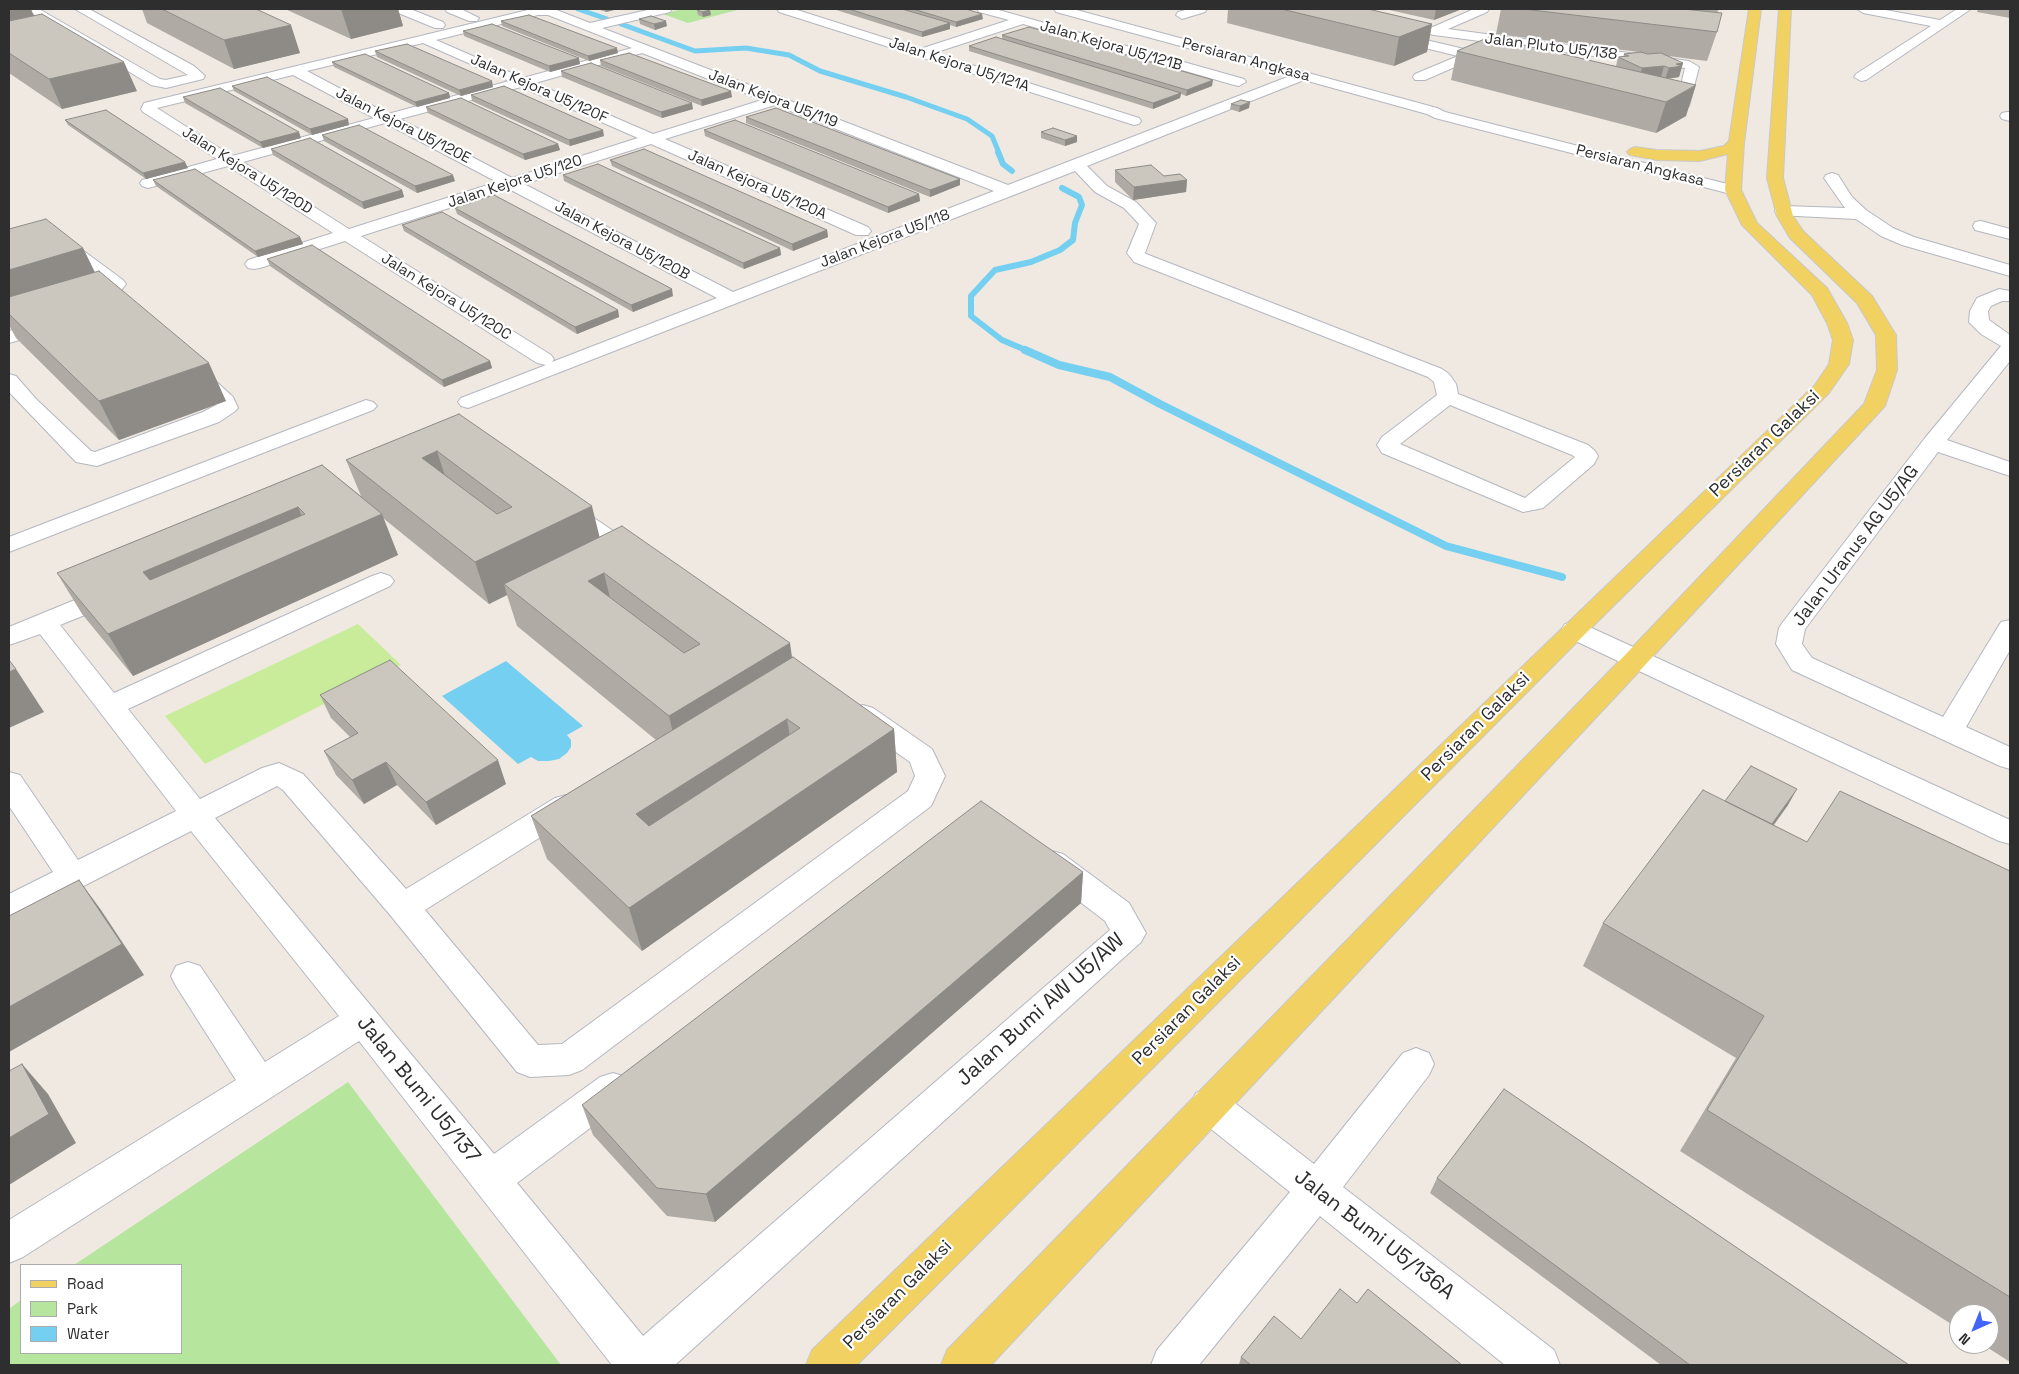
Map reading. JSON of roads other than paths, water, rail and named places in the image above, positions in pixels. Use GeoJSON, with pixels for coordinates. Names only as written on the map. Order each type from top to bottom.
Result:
{"type":"FeatureCollection","features":[{"type":"Feature","properties":{"kind":"main road","name":"Persiaran Galaksi"},"geometry":{"type":"LineString","coordinates":[[827,1365],[1574,630],[1822,389],[1839,364],[1842,340],[1837,323],[1820,292],[1750,225],[1742,187],[1736,143],[1755,9]]}},
{"type":"Feature","properties":{"kind":"main road"},"geometry":{"type":"LineString","coordinates":[[962,1365],[1636,659],[1874,406],[1887,370],[1886,335],[1864,300],[1778,217],[1775,178],[1768,157],[1785,9]]}},
{"type":"Feature","properties":{"kind":"main road"},"geometry":{"type":"LineString","coordinates":[[1635,152],[1657,155],[1700,156],[1723,151],[1736,143]]}},
{"type":"Feature","properties":{"kind":"street"},"geometry":{"type":"LineString","coordinates":[[31,9],[156,82],[166,84],[198,76],[189,69],[85,11],[52,21]]}},
{"type":"Feature","properties":{"kind":"street"},"geometry":{"type":"LineString","coordinates":[[400,9],[439,25]]}},
{"type":"Feature","properties":{"kind":"street"},"geometry":{"type":"LineString","coordinates":[[451,9],[502,32]]}},
{"type":"Feature","properties":{"kind":"street"},"geometry":{"type":"LineString","coordinates":[[360,49],[424,39],[510,9]]}},
{"type":"Feature","properties":{"kind":"street"},"geometry":{"type":"LineString","coordinates":[[590,27],[666,9]]}},
{"type":"Feature","properties":{"kind":"street","name":"Jalan Kejora U5/121A"},"geometry":{"type":"LineString","coordinates":[[783,9],[1134,121]]}},
{"type":"Feature","properties":{"kind":"street","name":"Jalan Kejora U5/121B"},"geometry":{"type":"LineString","coordinates":[[983,9],[1239,82]]}},
{"type":"Feature","properties":{"kind":"street","name":"Persiaran Angkasa"},"geometry":{"type":"LineString","coordinates":[[1060,9],[1432,111],[1440,115],[1742,187]]}},
{"type":"Feature","properties":{"kind":"street"},"geometry":{"type":"LineString","coordinates":[[1182,15],[1201,9]]}},
{"type":"Feature","properties":{"kind":"street","name":"Jalan Pluto U5/138"},"geometry":{"type":"LineString","coordinates":[[1340,9],[1434,31],[1681,63],[1692,67],[1684,103],[1676,104],[1657,99]]}},
{"type":"Feature","properties":{"kind":"street","name":"Jalan Pluto U5/138"},"geometry":{"type":"LineString","coordinates":[[1434,31],[1483,9]]}},
{"type":"Feature","properties":{"kind":"street"},"geometry":{"type":"LineString","coordinates":[[1863,9],[1942,24]]}},
{"type":"Feature","properties":{"kind":"street"},"geometry":{"type":"LineString","coordinates":[[1861,77],[1966,9]]}},
{"type":"Feature","properties":{"kind":"street","name":"Jalan Kejora U5/119"},"geometry":{"type":"LineString","coordinates":[[478,21],[538,11],[550,12],[1008,191]]}},
{"type":"Feature","properties":{"kind":"street"},"geometry":{"type":"LineString","coordinates":[[920,53],[1023,20]]}},
{"type":"Feature","properties":{"kind":"street"},"geometry":{"type":"LineString","coordinates":[[219,89],[294,70],[439,25],[478,21]]}},
{"type":"Feature","properties":{"kind":"street","name":"Jalan Pluto U5/138"},"geometry":{"type":"LineString","coordinates":[[1375,32],[1507,63]]}},
{"type":"Feature","properties":{"kind":"street"},"geometry":{"type":"LineString","coordinates":[[1480,38],[1482,42],[1489,45],[1565,62]]}},
{"type":"Feature","properties":{"kind":"street","name":"Jalan Kejora U5/120F"},"geometry":{"type":"LineString","coordinates":[[424,39],[653,138]]}},
{"type":"Feature","properties":{"kind":"street"},"geometry":{"type":"LineString","coordinates":[[360,49],[378,62]]}},
{"type":"Feature","properties":{"kind":"street"},"geometry":{"type":"LineString","coordinates":[[148,183],[646,49]]}},
{"type":"Feature","properties":{"kind":"street"},"geometry":{"type":"LineString","coordinates":[[1420,77],[1471,55]]}},
{"type":"Feature","properties":{"kind":"street"},"geometry":{"type":"LineString","coordinates":[[567,58],[603,72]]}},
{"type":"Feature","properties":{"kind":"street","name":"Jalan Kejora U5/120E"},"geometry":{"type":"LineString","coordinates":[[294,70],[512,183]]}},
{"type":"Feature","properties":{"kind":"street","name":"Jalan Kejora U5/118"},"geometry":{"type":"LineString","coordinates":[[468,402],[1303,76]]}},
{"type":"Feature","properties":{"kind":"street"},"geometry":{"type":"LineString","coordinates":[[219,89],[243,103]]}},
{"type":"Feature","properties":{"kind":"street","name":"Jalan Kejora U5/120D"},"geometry":{"type":"LineString","coordinates":[[219,89],[149,106],[148,110],[348,235]]}},
{"type":"Feature","properties":{"kind":"street"},"geometry":{"type":"LineString","coordinates":[[439,92],[474,108]]}},
{"type":"Feature","properties":{"kind":"street","name":"Jalan Kejora U5/120"},"geometry":{"type":"LineString","coordinates":[[254,264],[775,100]]}},
{"type":"Feature","properties":{"kind":"street"},"geometry":{"type":"LineString","coordinates":[[1086,122],[1080,115],[1080,111],[1089,107]]}},
{"type":"Feature","properties":{"kind":"street"},"geometry":{"type":"LineString","coordinates":[[700,111],[735,126]]}},
{"type":"Feature","properties":{"kind":"street","name":"Persiaran Angkasa"},"geometry":{"type":"LineString","coordinates":[[1432,111],[1445,111],[1491,123],[1560,134],[1635,152],[1742,187]]}},
{"type":"Feature","properties":{"kind":"street"},"geometry":{"type":"LineString","coordinates":[[292,131],[326,150]]}},
{"type":"Feature","properties":{"kind":"street"},"geometry":{"type":"LineString","coordinates":[[1112,135],[1130,143]]}},
{"type":"Feature","properties":{"kind":"street","name":"Jalan Kejora U5/120A"},"geometry":{"type":"LineString","coordinates":[[653,138],[862,231]]}},
{"type":"Feature","properties":{"kind":"street"},"geometry":{"type":"LineString","coordinates":[[566,152],[601,169]]}},
{"type":"Feature","properties":{"kind":"street"},"geometry":{"type":"LineString","coordinates":[[1077,164],[1101,189],[1130,206],[1148,223],[1136,253],[1140,258],[1435,373],[1446,384],[1448,397]]}},
{"type":"Feature","properties":{"kind":"street"},"geometry":{"type":"LineString","coordinates":[[1832,178],[1853,208],[1887,232],[1908,241],[2010,271]]}},
{"type":"Feature","properties":{"kind":"street","name":"Jalan Kejora U5/120B"},"geometry":{"type":"LineString","coordinates":[[512,183],[732,299]]}},
{"type":"Feature","properties":{"kind":"street"},"geometry":{"type":"LineString","coordinates":[[412,199],[446,219]]}},
{"type":"Feature","properties":{"kind":"street"},"geometry":{"type":"LineString","coordinates":[[1778,217],[1860,214]]}},
{"type":"Feature","properties":{"kind":"street"},"geometry":{"type":"LineString","coordinates":[[1981,226],[2010,234]]}},
{"type":"Feature","properties":{"kind":"street","name":"Jalan Kejora U5/120C"},"geometry":{"type":"LineString","coordinates":[[348,235],[544,359]]}},
{"type":"Feature","properties":{"kind":"street"},"geometry":{"type":"LineString","coordinates":[[9,265],[50,253],[71,250],[117,284],[114,287],[70,301]]}},
{"type":"Feature","properties":{"kind":"street"},"geometry":{"type":"LineString","coordinates":[[2010,296],[1999,295],[1984,302],[1979,311],[1979,322],[1988,330],[2010,343]]}},
{"type":"Feature","properties":{"kind":"street"},"geometry":{"type":"LineString","coordinates":[[9,320],[44,309]]}},
{"type":"Feature","properties":{"kind":"street"},"geometry":{"type":"LineString","coordinates":[[9,337],[67,320]]}},
{"type":"Feature","properties":{"kind":"street","name":"Jalan Uranus AG U5/AG"},"geometry":{"type":"LineString","coordinates":[[2010,348],[1933,443],[1792,628],[1789,644],[1802,664],[2010,759]]}},
{"type":"Feature","properties":{"kind":"street"},"geometry":{"type":"LineString","coordinates":[[9,380],[84,457],[97,459],[211,417],[227,408],[226,401],[183,362]]}},
{"type":"Feature","properties":{"kind":"street"},"geometry":{"type":"LineString","coordinates":[[1448,397],[1580,450],[1587,456],[1586,459],[1535,503],[1523,505],[1390,448],[1388,445],[1390,442],[1448,397]]}},
{"type":"Feature","properties":{"kind":"street"},"geometry":{"type":"LineString","coordinates":[[9,411],[30,403]]}},
{"type":"Feature","properties":{"kind":"street"},"geometry":{"type":"LineString","coordinates":[[9,520],[16,542],[366,406]]}},
{"type":"Feature","properties":{"kind":"street"},"geometry":{"type":"LineString","coordinates":[[1933,443],[2010,469]]}},
{"type":"Feature","properties":{"kind":"street"},"geometry":{"type":"LineString","coordinates":[[547,496],[653,569]]}},
{"type":"Feature","properties":{"kind":"street"},"geometry":{"type":"LineString","coordinates":[[110,706],[381,581]]}},
{"type":"Feature","properties":{"kind":"street"},"geometry":{"type":"LineString","coordinates":[[9,637],[136,584]]}},
{"type":"Feature","properties":{"kind":"street","name":"Jalan Bumi U5/137"},"geometry":{"type":"LineString","coordinates":[[44,622],[196,816],[363,1020],[639,1365]]}},
{"type":"Feature","properties":{"kind":"street"},"geometry":{"type":"LineString","coordinates":[[1949,731],[2010,628]]}},
{"type":"Feature","properties":{"kind":"street"},"geometry":{"type":"LineString","coordinates":[[1574,630],[2010,833]]}},
{"type":"Feature","properties":{"kind":"street"},"geometry":{"type":"LineString","coordinates":[[9,909],[279,774],[293,782],[403,907],[530,1061],[569,1059],[920,798],[930,776],[922,756],[840,700]]}},
{"type":"Feature","properties":{"kind":"street"},"geometry":{"type":"LineString","coordinates":[[9,783],[73,877]]}},
{"type":"Feature","properties":{"kind":"street"},"geometry":{"type":"LineString","coordinates":[[403,907],[587,793]]}},
{"type":"Feature","properties":{"kind":"street","name":"Jalan Bumi AW U5/AW"},"geometry":{"type":"LineString","coordinates":[[644,1365],[1129,933],[1117,912],[1023,842]]}},
{"type":"Feature","properties":{"kind":"street"},"geometry":{"type":"LineString","coordinates":[[188,976],[259,1085]]}},
{"type":"Feature","properties":{"kind":"street"},"geometry":{"type":"LineString","coordinates":[[9,1243],[363,1020]]}},
{"type":"Feature","properties":{"kind":"street"},"geometry":{"type":"LineString","coordinates":[[1172,1365],[1317,1190],[1416,1064]]}},
{"type":"Feature","properties":{"kind":"street"},"geometry":{"type":"LineString","coordinates":[[490,1180],[642,1068]]}},
{"type":"Feature","properties":{"kind":"street","name":"Jalan Bumi U5/136A"},"geometry":{"type":"LineString","coordinates":[[1209,1105],[1539,1365]]}},
{"type":"Feature","properties":{"kind":"water"},"geometry":{"type":"Polygon","coordinates":[[[506,661],[583,726],[567,735],[571,740],[571,747],[559,759],[538,761],[531,757],[518,764],[442,696],[506,661]]]}},
{"type":"Feature","properties":{"kind":"waterway"},"geometry":{"type":"LineString","coordinates":[[578,9],[607,19]]}},
{"type":"Feature","properties":{"kind":"waterway"},"geometry":{"type":"LineString","coordinates":[[621,24],[695,51],[746,48],[789,55],[820,71],[906,97],[967,119],[992,136],[999,153]]}},
{"type":"Feature","properties":{"kind":"waterway"},"geometry":{"type":"LineString","coordinates":[[998,152],[1003,164],[1012,171]]}},
{"type":"Feature","properties":{"kind":"waterway"},"geometry":{"type":"LineString","coordinates":[[1028,351],[1002,340],[971,316],[971,296],[995,270],[1031,262],[1060,250],[1073,240],[1075,223],[1082,205],[1079,197],[1062,188]]}},
{"type":"Feature","properties":{"kind":"waterway"},"geometry":{"type":"LineString","coordinates":[[1025,350],[1059,365],[1110,377],[1160,404],[1446,546],[1562,577]]}}]}
